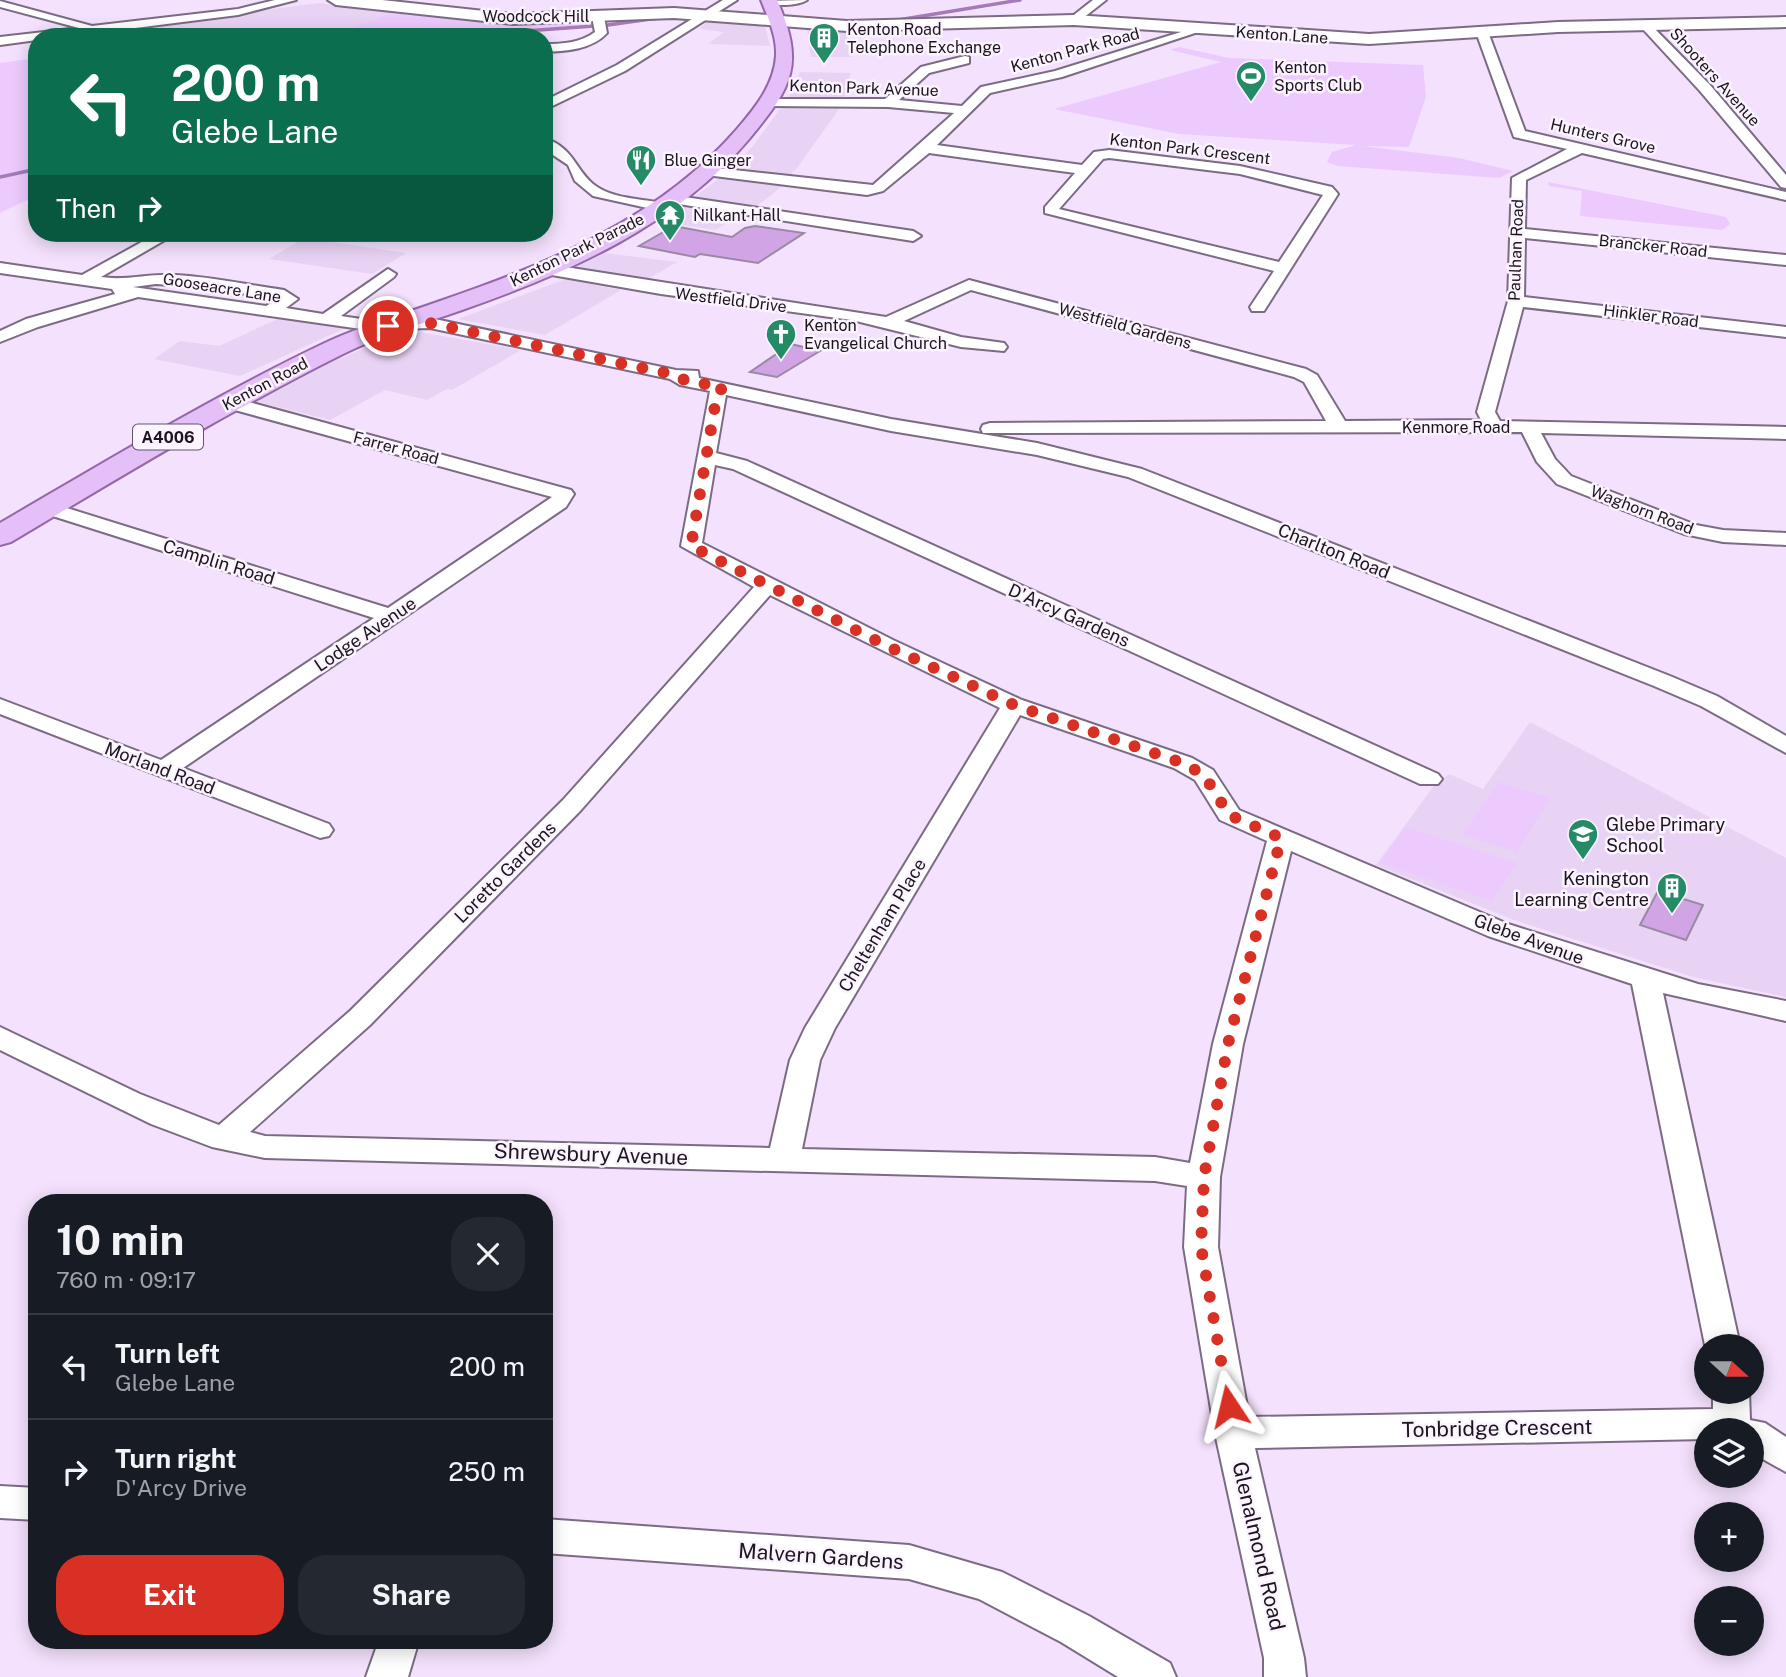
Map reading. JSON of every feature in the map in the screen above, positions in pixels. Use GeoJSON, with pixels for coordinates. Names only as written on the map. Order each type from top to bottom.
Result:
{"type":"FeatureCollection","features":[{"type":"Feature","properties":{"kind":"main road","name":"A4006"},"geometry":{"type":"LineString","coordinates":[[769,1],[778,23]]}},
{"type":"Feature","properties":{"kind":"main road","name":"Kenton Park Parade"},"geometry":{"type":"LineString","coordinates":[[388,326],[546,269],[624,230],[666,203],[742,138],[768,102],[784,69],[784,44],[778,23]]}},
{"type":"Feature","properties":{"kind":"main road","name":"Kenton Road"},"geometry":{"type":"LineString","coordinates":[[0,536],[228,402],[329,351],[388,326]]}},
{"type":"Feature","properties":{"kind":"street"},"geometry":{"type":"LineString","coordinates":[[132,28],[237,12],[290,0]]}},
{"type":"Feature","properties":{"kind":"street"},"geometry":{"type":"LineString","coordinates":[[553,102],[621,68],[731,0]]}},
{"type":"Feature","properties":{"kind":"street"},"geometry":{"type":"LineString","coordinates":[[769,1],[802,0]]}},
{"type":"Feature","properties":{"kind":"street"},"geometry":{"type":"LineString","coordinates":[[1074,20],[1100,0]]}},
{"type":"Feature","properties":{"kind":"street","name":"Woodcock Hill"},"geometry":{"type":"LineString","coordinates":[[347,1],[493,18],[600,23],[653,12],[778,23]]}},
{"type":"Feature","properties":{"kind":"street"},"geometry":{"type":"LineString","coordinates":[[0,4],[82,28]]}},
{"type":"Feature","properties":{"kind":"street","name":"Kenton Lane"},"geometry":{"type":"LineString","coordinates":[[778,23],[866,26],[1074,20],[1369,39],[1645,25],[1786,22]]}},
{"type":"Feature","properties":{"kind":"street"},"geometry":{"type":"LineString","coordinates":[[553,47],[590,41],[600,34],[600,23]]}},
{"type":"Feature","properties":{"kind":"street","name":"Shooters Avenue"},"geometry":{"type":"LineString","coordinates":[[1645,25],[1705,88],[1786,184]]}},
{"type":"Feature","properties":{"kind":"street","name":"Kenton Park Road"},"geometry":{"type":"LineString","coordinates":[[963,110],[986,90],[1058,74],[1201,29]]}},
{"type":"Feature","properties":{"kind":"street","name":"Hunters Grove"},"geometry":{"type":"LineString","coordinates":[[1482,32],[1519,134],[1786,196]]}},
{"type":"Feature","properties":{"kind":"street"},"geometry":{"type":"LineString","coordinates":[[0,41],[28,39]]}},
{"type":"Feature","properties":{"kind":"street"},"geometry":{"type":"LineString","coordinates":[[888,103],[925,70],[965,60]]}},
{"type":"Feature","properties":{"kind":"street","name":"Kenton Park Avenue"},"geometry":{"type":"LineString","coordinates":[[768,102],[888,103],[963,110]]}},
{"type":"Feature","properties":{"kind":"street","name":"Kenton Park Avenue"},"geometry":{"type":"LineString","coordinates":[[706,171],[867,191],[878,188],[926,148],[963,110]]}},
{"type":"Feature","properties":{"kind":"street"},"geometry":{"type":"LineString","coordinates":[[926,148],[1084,170]]}},
{"type":"Feature","properties":{"kind":"street"},"geometry":{"type":"LineString","coordinates":[[553,149],[572,164],[578,180],[599,194],[913,236]]}},
{"type":"Feature","properties":{"kind":"street","name":"Paulhan Road"},"geometry":{"type":"LineString","coordinates":[[1493,426],[1486,412],[1516,301],[1520,178],[1579,149]]}},
{"type":"Feature","properties":{"kind":"street","name":"Kenton Park Crescent"},"geometry":{"type":"LineString","coordinates":[[1258,307],[1331,194],[1327,190],[1240,170],[1109,153],[1099,155],[1050,210],[1056,214],[1283,268]]}},
{"type":"Feature","properties":{"kind":"street","name":"Brancker Road"},"geometry":{"type":"LineString","coordinates":[[1520,233],[1786,260]]}},
{"type":"Feature","properties":{"kind":"street"},"geometry":{"type":"LineString","coordinates":[[86,279],[153,242]]}},
{"type":"Feature","properties":{"kind":"street","name":"Gooseacre Lane"},"geometry":{"type":"LineString","coordinates":[[0,268],[86,279],[123,292],[388,326]]}},
{"type":"Feature","properties":{"kind":"street","name":"Westfield Drive"},"geometry":{"type":"LineString","coordinates":[[546,269],[647,289],[889,322],[972,345],[998,347]]}},
{"type":"Feature","properties":{"kind":"street"},"geometry":{"type":"LineString","coordinates":[[328,318],[388,274]]}},
{"type":"Feature","properties":{"kind":"street","name":"Westfield Gardens"},"geometry":{"type":"LineString","coordinates":[[889,322],[969,285],[1300,373],[1311,379],[1339,427]]}},
{"type":"Feature","properties":{"kind":"street"},"geometry":{"type":"LineString","coordinates":[[3,335],[123,292]]}},
{"type":"Feature","properties":{"kind":"street","name":"Hinkler Road"},"geometry":{"type":"LineString","coordinates":[[1516,301],[1786,332]]}},
{"type":"Feature","properties":{"kind":"street","name":"Charlton Road"},"geometry":{"type":"LineString","coordinates":[[388,326],[430,323],[676,375],[686,381],[719,386],[861,419],[1093,462],[1135,473],[1662,681],[1709,701],[1786,746]]}},
{"type":"Feature","properties":{"kind":"street"},"geometry":{"type":"LineString","coordinates":[[719,386],[691,546],[885,645],[1014,705],[1183,763],[1204,775],[1229,815],[1281,838]]}},
{"type":"Feature","properties":{"kind":"street","name":"Farrer Road"},"geometry":{"type":"LineString","coordinates":[[228,402],[564,494]]}},
{"type":"Feature","properties":{"kind":"street","name":"Kenmore Road"},"geometry":{"type":"LineString","coordinates":[[961,436],[991,429],[1493,426],[1786,433]]}},
{"type":"Feature","properties":{"kind":"street","name":"Waghorn Road"},"geometry":{"type":"LineString","coordinates":[[1530,427],[1547,462],[1564,480],[1691,530],[1723,536],[1786,539]]}},
{"type":"Feature","properties":{"kind":"street"},"geometry":{"type":"LineString","coordinates":[[1093,462],[1127,429]]}},
{"type":"Feature","properties":{"kind":"street","name":"D'Arcy Gardens"},"geometry":{"type":"LineString","coordinates":[[706,457],[740,465],[1429,779]]}},
{"type":"Feature","properties":{"kind":"street","name":"Lodge Avenue"},"geometry":{"type":"LineString","coordinates":[[163,770],[559,503],[564,494]]}},
{"type":"Feature","properties":{"kind":"street","name":"Camplin Road"},"geometry":{"type":"LineString","coordinates":[[47,508],[391,616]]}},
{"type":"Feature","properties":{"kind":"street","name":"Loretto Gardens"},"geometry":{"type":"LineString","coordinates":[[223,1139],[360,1018],[572,805],[767,585]]}},
{"type":"Feature","properties":{"kind":"street","name":"Cheltenham Place"},"geometry":{"type":"LineString","coordinates":[[784,1160],[805,1060],[820,1028],[1014,705]]}},
{"type":"Feature","properties":{"kind":"street","name":"Morland Road"},"geometry":{"type":"LineString","coordinates":[[0,706],[320,830]]}},
{"type":"Feature","properties":{"kind":"street","name":"Glebe Avenue"},"geometry":{"type":"LineString","coordinates":[[1281,838],[1498,930],[1696,993],[1786,1011]]}},
{"type":"Feature","properties":{"kind":"street","name":"Glenalmond Road"},"geometry":{"type":"LineString","coordinates":[[1281,838],[1228,1044],[1204,1177],[1201,1247],[1233,1433],[1284,1658],[1285,1677]]}},
{"type":"Feature","properties":{"kind":"street"},"geometry":{"type":"LineString","coordinates":[[1645,978],[1719,1334]]}},
{"type":"Feature","properties":{"kind":"street","name":"Shrewsbury Avenue"},"geometry":{"type":"LineString","coordinates":[[0,1037],[136,1105],[223,1139],[265,1147],[1155,1169],[1204,1177]]}},
{"type":"Feature","properties":{"kind":"street","name":"Tonbridge Crescent"},"geometry":{"type":"LineString","coordinates":[[1233,1433],[1694,1424]]}},
{"type":"Feature","properties":{"kind":"street"},"geometry":{"type":"LineString","coordinates":[[1764,1438],[1786,1455]]}},
{"type":"Feature","properties":{"kind":"street"},"geometry":{"type":"LineString","coordinates":[[0,1502],[28,1504]]}},
{"type":"Feature","properties":{"kind":"street","name":"Malvern Gardens"},"geometry":{"type":"LineString","coordinates":[[553,1537],[909,1562],[988,1584],[1075,1629],[1155,1677]]}},
{"type":"Feature","properties":{"kind":"street"},"geometry":{"type":"LineString","coordinates":[[387,1677],[396,1649]]}},
{"type":"Feature","properties":{"kind":"shaded area"},"geometry":{"type":"Polygon","coordinates":[[[319,3],[390,13],[352,28],[129,28],[319,3]]]}},
{"type":"Feature","properties":{"kind":"shaded area"},"geometry":{"type":"Polygon","coordinates":[[[390,13],[511,22],[657,16],[542,28],[352,28],[390,13]]]}},
{"type":"Feature","properties":{"kind":"shaded area"},"geometry":{"type":"Polygon","coordinates":[[[707,22],[765,26],[770,46],[708,44],[724,32],[699,29],[707,22]]]}},
{"type":"Feature","properties":{"kind":"shaded area"},"geometry":{"type":"Polygon","coordinates":[[[807,29],[847,29],[851,57],[811,57],[807,29]]]}},
{"type":"Feature","properties":{"kind":"shaded area","name":"Kenton Sports Club"},"geometry":{"type":"Polygon","coordinates":[[[1179,47],[1229,58],[1423,65],[1426,97],[1409,147],[1363,146],[1459,158],[1513,171],[1499,178],[1338,166],[1327,162],[1332,152],[1356,145],[1179,134],[1054,109],[1221,62],[1170,50],[1179,47]]]}},
{"type":"Feature","properties":{"kind":"shaded area"},"geometry":{"type":"Polygon","coordinates":[[[28,59],[28,199],[0,213],[0,63],[28,59]]]}},
{"type":"Feature","properties":{"kind":"shaded area"},"geometry":{"type":"Polygon","coordinates":[[[800,72],[851,73],[843,99],[788,99],[800,72]]]}},
{"type":"Feature","properties":{"kind":"shaded area"},"geometry":{"type":"Polygon","coordinates":[[[783,105],[842,105],[787,178],[729,170],[752,147],[783,105]]]}},
{"type":"Feature","properties":{"kind":"shaded area"},"geometry":{"type":"Polygon","coordinates":[[[721,177],[782,186],[756,207],[693,198],[721,177]]]}},
{"type":"Feature","properties":{"kind":"shaded area"},"geometry":{"type":"Polygon","coordinates":[[[1548,182],[1726,217],[1730,224],[1722,230],[1580,216],[1582,191],[1549,186],[1548,182]]]}},
{"type":"Feature","properties":{"kind":"shaded area"},"geometry":{"type":"Polygon","coordinates":[[[684,205],[740,214],[716,230],[661,222],[684,205]]]}},
{"type":"Feature","properties":{"kind":"shaded area"},"geometry":{"type":"Polygon","coordinates":[[[297,242],[331,242],[406,253],[372,274],[269,259],[297,242]]]}},
{"type":"Feature","properties":{"kind":"shaded area"},"geometry":{"type":"Polygon","coordinates":[[[605,253],[677,262],[641,283],[572,269],[605,253]]]}},
{"type":"Feature","properties":{"kind":"shaded area"},"geometry":{"type":"Polygon","coordinates":[[[566,279],[621,290],[545,335],[458,319],[566,279]]]}},
{"type":"Feature","properties":{"kind":"shaded area"},"geometry":{"type":"Polygon","coordinates":[[[284,316],[350,326],[240,376],[154,359],[180,341],[219,346],[284,316]]]}},
{"type":"Feature","properties":{"kind":"shaded area"},"geometry":{"type":"Polygon","coordinates":[[[409,330],[521,350],[452,390],[447,389],[427,400],[385,390],[330,420],[254,401],[334,361],[409,330]]]}},
{"type":"Feature","properties":{"kind":"shaded area","name":"Glebe Primary School"},"geometry":{"type":"Polygon","coordinates":[[[1530,722],[1786,858],[1786,997],[1693,977],[1514,920],[1376,865],[1433,787],[1449,774],[1483,789],[1530,722]]]}},
{"type":"Feature","properties":{"kind":"shaded area"},"geometry":{"type":"Polygon","coordinates":[[[1498,782],[1551,798],[1517,852],[1462,835],[1498,782]]]}},
{"type":"Feature","properties":{"kind":"shaded area"},"geometry":{"type":"Polygon","coordinates":[[[1406,827],[1517,863],[1492,901],[1380,863],[1406,827]]]}},
{"type":"Feature","properties":{"kind":"building"},"geometry":{"type":"Polygon","coordinates":[[[674,226],[732,237],[745,228],[755,226],[804,233],[758,263],[700,254],[695,257],[639,246],[674,226]]]}},
{"type":"Feature","properties":{"kind":"building","name":"Kenton Evangelical Church"},"geometry":{"type":"Polygon","coordinates":[[[791,344],[820,351],[777,377],[750,372],[791,344]]]}},
{"type":"Feature","properties":{"kind":"building","name":"Kenington Learning Centre"},"geometry":{"type":"Polygon","coordinates":[[[1658,891],[1703,905],[1686,940],[1640,925],[1658,891]]]}},
{"type":"Feature","properties":{"kind":"waterway"},"geometry":{"type":"LineString","coordinates":[[898,20],[1020,0]]}},
{"type":"Feature","properties":{"kind":"waterway"},"geometry":{"type":"LineString","coordinates":[[553,29],[658,18]]}},
{"type":"Feature","properties":{"kind":"waterway"},"geometry":{"type":"LineString","coordinates":[[0,177],[28,171]]}},
{"type":"Feature","properties":{"kind":"place","name":"Kenton Road Telephone Exchange"},"geometry":{"type":"Point","coordinates":[824,65]}},
{"type":"Feature","properties":{"kind":"place","name":"Kenton Sports Club"},"geometry":{"type":"Point","coordinates":[1251,103]}},
{"type":"Feature","properties":{"kind":"place","name":"Blue Ginger"},"geometry":{"type":"Point","coordinates":[641,187]}},
{"type":"Feature","properties":{"kind":"place","name":"Nilkant Hall"},"geometry":{"type":"Point","coordinates":[670,242]}},
{"type":"Feature","properties":{"kind":"place","name":"Kenton Evangelical Church"},"geometry":{"type":"Point","coordinates":[781,361]}},
{"type":"Feature","properties":{"kind":"place","name":"Glebe Primary School"},"geometry":{"type":"Point","coordinates":[1583,861]}},
{"type":"Feature","properties":{"kind":"place","name":"Kenington Learning Centre"},"geometry":{"type":"Point","coordinates":[1672,915]}},
{"type":"Feature","properties":{"kind":"route"},"geometry":{"type":"LineString","coordinates":[[388,326],[430,323],[676,375],[686,381],[703,385],[723,387],[717,394],[691,546],[885,645],[1014,705],[1183,763],[1204,775],[1215,797],[1229,815],[1281,838],[1228,1044],[1204,1177],[1201,1247],[1229,1406]]}}]}
